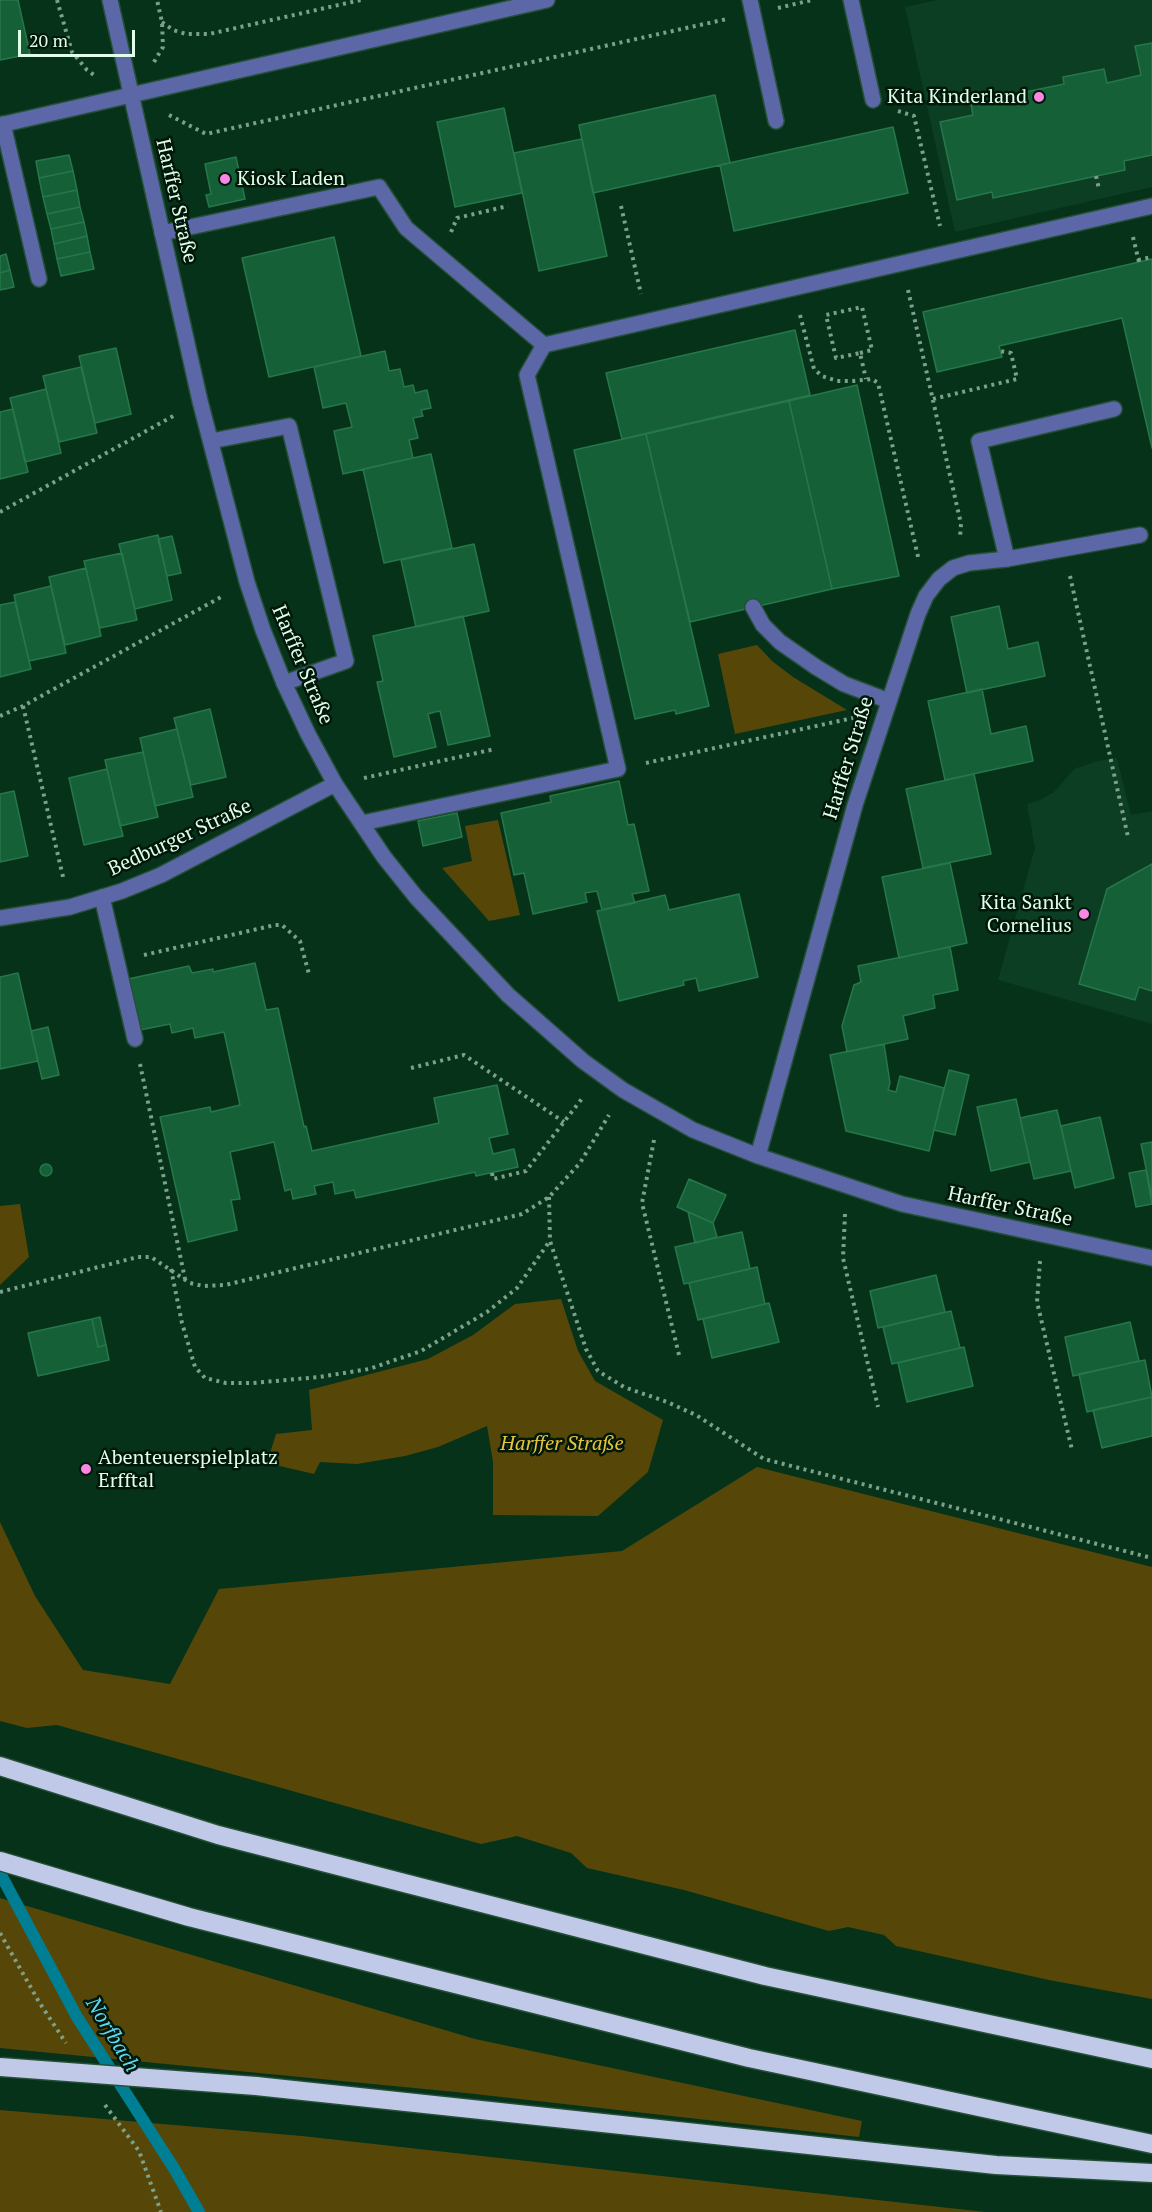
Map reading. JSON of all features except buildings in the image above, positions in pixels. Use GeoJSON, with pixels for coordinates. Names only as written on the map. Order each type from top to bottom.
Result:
{"type":"FeatureCollection","features":[{"type":"Feature","properties":{"kind":"highway"},"geometry":{"type":"LineString","coordinates":[[0,1766],[218,1835],[765,1976],[1152,2059]]}},
{"type":"Feature","properties":{"kind":"highway"},"geometry":{"type":"LineString","coordinates":[[0,1861],[189,1917],[749,2058],[1152,2144]]}},
{"type":"Feature","properties":{"kind":"highway"},"geometry":{"type":"LineString","coordinates":[[0,2067],[256,2086],[996,2164],[1152,2173]]}},
{"type":"Feature","properties":{"kind":"street","name":"Harffer Straße"},"geometry":{"type":"LineString","coordinates":[[110,0],[200,401],[247,582],[284,683],[308,734],[335,784],[384,857],[448,932],[508,995],[583,1061],[623,1090],[693,1130],[758,1156],[902,1204],[1152,1258]]}},
{"type":"Feature","properties":{"kind":"street"},"geometry":{"type":"LineString","coordinates":[[39,279],[1,124],[547,0]]}},
{"type":"Feature","properties":{"kind":"street"},"geometry":{"type":"LineString","coordinates":[[851,0],[873,100]]}},
{"type":"Feature","properties":{"kind":"street"},"geometry":{"type":"LineString","coordinates":[[751,7],[776,121]]}},
{"type":"Feature","properties":{"kind":"street"},"geometry":{"type":"LineString","coordinates":[[162,233],[379,188],[406,228],[544,345]]}},
{"type":"Feature","properties":{"kind":"street"},"geometry":{"type":"LineString","coordinates":[[362,823],[618,769],[527,375],[544,345],[1152,206]]}},
{"type":"Feature","properties":{"kind":"street"},"geometry":{"type":"LineString","coordinates":[[1007,559],[979,441],[1114,409]]}},
{"type":"Feature","properties":{"kind":"street"},"geometry":{"type":"LineString","coordinates":[[211,441],[289,426],[346,661],[284,683]]}},
{"type":"Feature","properties":{"kind":"street","name":"Harffer Straße"},"geometry":{"type":"LineString","coordinates":[[758,1156],[855,805],[926,596],[939,579],[953,568],[1140,535]]}},
{"type":"Feature","properties":{"kind":"street"},"geometry":{"type":"LineString","coordinates":[[753,607],[763,625],[780,642],[844,684],[887,706]]}},
{"type":"Feature","properties":{"kind":"street","name":"Bedburger Straße"},"geometry":{"type":"LineString","coordinates":[[0,918],[70,907],[102,897],[180,866],[335,784]]}},
{"type":"Feature","properties":{"kind":"street"},"geometry":{"type":"LineString","coordinates":[[102,897],[135,1039]]}},
{"type":"Feature","properties":{"kind":"path"},"geometry":{"type":"LineString","coordinates":[[57,0],[72,52],[87,70],[206,134],[751,7],[812,0]]}},
{"type":"Feature","properties":{"kind":"path"},"geometry":{"type":"LineString","coordinates":[[132,96],[164,47],[157,0]]}},
{"type":"Feature","properties":{"kind":"path"},"geometry":{"type":"LineString","coordinates":[[162,22],[173,30],[209,34],[361,0]]}},
{"type":"Feature","properties":{"kind":"path"},"geometry":{"type":"LineString","coordinates":[[873,100],[877,105],[915,116],[946,252]]}},
{"type":"Feature","properties":{"kind":"path"},"geometry":{"type":"LineString","coordinates":[[439,257],[457,218],[508,206]]}},
{"type":"Feature","properties":{"kind":"path"},"geometry":{"type":"LineString","coordinates":[[621,206],[647,321]]}},
{"type":"Feature","properties":{"kind":"path"},"geometry":{"type":"LineString","coordinates":[[1138,259],[1152,257]]}},
{"type":"Feature","properties":{"kind":"path"},"geometry":{"type":"LineString","coordinates":[[902,262],[961,524],[960,537],[954,543]]}},
{"type":"Feature","properties":{"kind":"path"},"geometry":{"type":"LineString","coordinates":[[794,288],[814,369],[822,376],[837,381],[872,379],[878,383],[918,560],[939,579]]}},
{"type":"Feature","properties":{"kind":"path"},"geometry":{"type":"LineString","coordinates":[[862,307],[872,350],[860,353],[836,358],[826,315],[862,307]]}},
{"type":"Feature","properties":{"kind":"path"},"geometry":{"type":"LineString","coordinates":[[933,399],[1017,379],[1011,353],[1000,351]]}},
{"type":"Feature","properties":{"kind":"path"},"geometry":{"type":"LineString","coordinates":[[860,353],[866,379]]}},
{"type":"Feature","properties":{"kind":"path"},"geometry":{"type":"LineString","coordinates":[[0,512],[200,401]]}},
{"type":"Feature","properties":{"kind":"path"},"geometry":{"type":"LineString","coordinates":[[1064,549],[1128,837]]}},
{"type":"Feature","properties":{"kind":"path"},"geometry":{"type":"LineString","coordinates":[[0,716],[23,706],[247,582]]}},
{"type":"Feature","properties":{"kind":"path"},"geometry":{"type":"LineString","coordinates":[[23,706],[70,907]]}},
{"type":"Feature","properties":{"kind":"path"},"geometry":{"type":"LineString","coordinates":[[618,769],[887,706]]}},
{"type":"Feature","properties":{"kind":"path"},"geometry":{"type":"LineString","coordinates":[[335,784],[495,749]]}},
{"type":"Feature","properties":{"kind":"path"},"geometry":{"type":"LineString","coordinates":[[117,961],[282,925],[300,940],[309,974]]}},
{"type":"Feature","properties":{"kind":"path"},"geometry":{"type":"LineString","coordinates":[[135,1039],[185,1280]]}},
{"type":"Feature","properties":{"kind":"path"},"geometry":{"type":"LineString","coordinates":[[411,1068],[464,1055],[564,1122]]}},
{"type":"Feature","properties":{"kind":"path"},"geometry":{"type":"LineString","coordinates":[[492,1173],[493,1179],[526,1171],[601,1074]]}},
{"type":"Feature","properties":{"kind":"path"},"geometry":{"type":"LineString","coordinates":[[660,1111],[642,1203],[680,1359]]}},
{"type":"Feature","properties":{"kind":"path"},"geometry":{"type":"LineString","coordinates":[[0,1292],[138,1257],[151,1257],[171,1268],[185,1280],[197,1285],[209,1286],[244,1281],[522,1214],[549,1197],[580,1163],[597,1137]]}},
{"type":"Feature","properties":{"kind":"path"},"geometry":{"type":"LineString","coordinates":[[847,1186],[843,1258],[878,1407]]}},
{"type":"Feature","properties":{"kind":"path"},"geometry":{"type":"LineString","coordinates":[[549,1197],[550,1241],[586,1349],[598,1371],[624,1387],[696,1414],[764,1459],[1152,1558]]}},
{"type":"Feature","properties":{"kind":"path"},"geometry":{"type":"LineString","coordinates":[[1042,1236],[1037,1302],[1072,1450]]}},
{"type":"Feature","properties":{"kind":"path"},"geometry":{"type":"LineString","coordinates":[[171,1268],[182,1323],[195,1366],[205,1378],[226,1383],[253,1383],[319,1377],[369,1369],[421,1351],[487,1312],[518,1288],[550,1241]]}},
{"type":"Feature","properties":{"kind":"shaded area","name":"Kita Kinderland"},"geometry":{"type":"Polygon","coordinates":[[[938,0],[1152,0],[1152,187],[955,232],[905,7],[938,0]]]}},
{"type":"Feature","properties":{"kind":"shaded area","name":"Kita Sankt Cornelius"},"geometry":{"type":"Polygon","coordinates":[[[1117,758],[1131,815],[1152,811],[1152,1024],[998,980],[1035,848],[1027,804],[1054,792],[1074,769],[1098,761],[1117,758]]]}},
{"type":"Feature","properties":{"kind":"green space"},"geometry":{"type":"Polygon","coordinates":[[[757,645],[772,661],[793,677],[847,710],[735,734],[718,654],[757,645]]]}},
{"type":"Feature","properties":{"kind":"green space"},"geometry":{"type":"Polygon","coordinates":[[[498,820],[520,915],[489,921],[442,868],[472,861],[465,826],[498,820]]]}},
{"type":"Feature","properties":{"kind":"green space"},"geometry":{"type":"Polygon","coordinates":[[[20,1204],[29,1257],[0,1285],[0,1206],[20,1204]]]}},
{"type":"Feature","properties":{"kind":"green space","name":"Harffer Straße"},"geometry":{"type":"Polygon","coordinates":[[[561,1299],[578,1351],[595,1381],[663,1420],[648,1472],[598,1516],[493,1515],[493,1462],[487,1426],[438,1447],[405,1456],[357,1464],[320,1462],[314,1474],[267,1463],[276,1434],[312,1430],[309,1390],[428,1359],[473,1335],[515,1304],[561,1299]]]}},
{"type":"Feature","properties":{"kind":"green space"},"geometry":{"type":"Polygon","coordinates":[[[757,1467],[1152,1567],[1152,1999],[1049,1980],[896,1946],[884,1935],[848,1927],[829,1931],[684,1890],[587,1868],[571,1853],[517,1836],[481,1844],[57,1725],[27,1728],[0,1721],[0,1522],[35,1596],[83,1670],[170,1684],[219,1589],[622,1551],[757,1467]]]}},
{"type":"Feature","properties":{"kind":"green space"},"geometry":{"type":"Polygon","coordinates":[[[0,1898],[475,2039],[862,2121],[859,2137],[466,2093],[0,2048],[0,1898]]]}},
{"type":"Feature","properties":{"kind":"green space"},"geometry":{"type":"Polygon","coordinates":[[[0,2110],[302,2136],[985,2212],[0,2212],[0,2110]]]}},
{"type":"Feature","properties":{"kind":"waterway","name":"Norfbach"},"geometry":{"type":"LineString","coordinates":[[0,1873],[77,2017],[175,2170],[199,2212]]}},
{"type":"Feature","properties":{"kind":"place","name":"Kita Kinderland"},"geometry":{"type":"Point","coordinates":[1039,97]}},
{"type":"Feature","properties":{"kind":"place","name":"Kiosk Laden"},"geometry":{"type":"Point","coordinates":[225,179]}},
{"type":"Feature","properties":{"kind":"place","name":"Kita Sankt Cornelius"},"geometry":{"type":"Point","coordinates":[1084,914]}},
{"type":"Feature","properties":{"kind":"place","name":"Abenteuerspielplatz Erfftal"},"geometry":{"type":"Point","coordinates":[86,1469]}}]}
